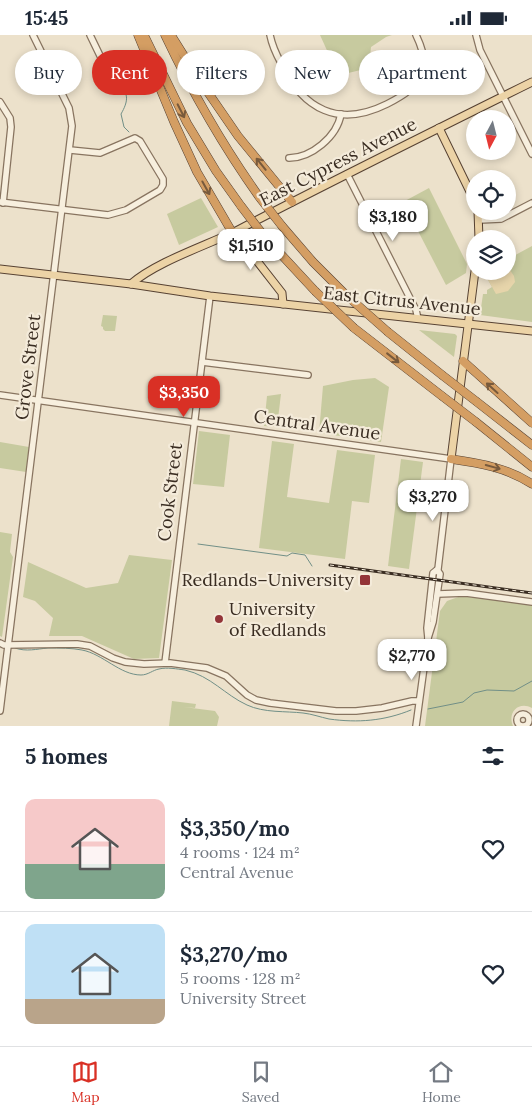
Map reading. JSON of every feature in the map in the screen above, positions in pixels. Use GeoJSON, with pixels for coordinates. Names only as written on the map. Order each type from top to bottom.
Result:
{"type":"FeatureCollection","features":[{"type":"Feature","properties":{"kind":"highway"},"geometry":{"type":"LineString","coordinates":[[138,35],[197,172],[232,233]]}},
{"type":"Feature","properties":{"kind":"highway"},"geometry":{"type":"LineString","coordinates":[[144,35],[187,123],[216,171],[264,236],[315,291],[354,328],[532,467]]}},
{"type":"Feature","properties":{"kind":"highway"},"geometry":{"type":"LineString","coordinates":[[165,35],[207,117],[238,167],[282,226],[313,262],[345,294],[388,332],[532,445]]}},
{"type":"Feature","properties":{"kind":"highway"},"geometry":{"type":"LineString","coordinates":[[171,35],[238,136],[292,202]]}},
{"type":"Feature","properties":{"kind":"highway"},"geometry":{"type":"LineString","coordinates":[[463,361],[532,423]]}},
{"type":"Feature","properties":{"kind":"highway"},"geometry":{"type":"LineString","coordinates":[[451,459],[495,467],[510,472],[532,484]]}},
{"type":"Feature","properties":{"kind":"main road","name":"East Cypress Avenue"},"geometry":{"type":"LineString","coordinates":[[131,284],[138,277],[232,233],[532,82]]}},
{"type":"Feature","properties":{"kind":"main road"},"geometry":{"type":"LineString","coordinates":[[438,128],[466,184]]}},
{"type":"Feature","properties":{"kind":"main road"},"geometry":{"type":"LineString","coordinates":[[232,233],[239,238],[282,293],[283,304]]}},
{"type":"Feature","properties":{"kind":"main road","name":"East Citrus Avenue"},"geometry":{"type":"LineString","coordinates":[[0,269],[131,284],[210,296],[532,331]]}},
{"type":"Feature","properties":{"kind":"main road"},"geometry":{"type":"LineString","coordinates":[[451,459],[474,280]]}},
{"type":"Feature","properties":{"kind":"street","name":"Grove Street"},"geometry":{"type":"LineString","coordinates":[[0,711],[72,126],[72,115],[34,35]]}},
{"type":"Feature","properties":{"kind":"street"},"geometry":{"type":"LineString","coordinates":[[90,35],[97,50]]}},
{"type":"Feature","properties":{"kind":"street"},"geometry":{"type":"LineString","coordinates":[[270,35],[272,45],[295,89],[314,105],[328,111],[358,115],[373,111],[405,96],[413,89],[420,78],[424,64],[422,49],[416,35]]}},
{"type":"Feature","properties":{"kind":"street"},"geometry":{"type":"LineString","coordinates":[[476,35],[480,50],[532,154]]}},
{"type":"Feature","properties":{"kind":"street"},"geometry":{"type":"LineString","coordinates":[[0,102],[11,122],[1,202],[108,215],[117,213],[160,190],[163,185],[163,179],[140,141],[135,138],[100,153],[70,150]]}},
{"type":"Feature","properties":{"kind":"street"},"geometry":{"type":"LineString","coordinates":[[289,158],[298,158],[322,144],[333,131],[341,114]]}},
{"type":"Feature","properties":{"kind":"street"},"geometry":{"type":"LineString","coordinates":[[347,174],[416,310],[418,319]]}},
{"type":"Feature","properties":{"kind":"street"},"geometry":{"type":"LineString","coordinates":[[516,211],[532,203]]}},
{"type":"Feature","properties":{"kind":"street","name":"Cook Street"},"geometry":{"type":"LineString","coordinates":[[165,663],[210,296]]}},
{"type":"Feature","properties":{"kind":"street"},"geometry":{"type":"LineString","coordinates":[[202,362],[308,375]]}},
{"type":"Feature","properties":{"kind":"street","name":"Central Avenue"},"geometry":{"type":"LineString","coordinates":[[0,395],[451,459]]}},
{"type":"Feature","properties":{"kind":"street"},"geometry":{"type":"LineString","coordinates":[[416,726],[428,638],[438,594],[440,573],[438,570],[451,459]]}},
{"type":"Feature","properties":{"kind":"street"},"geometry":{"type":"LineString","coordinates":[[428,638],[427,628],[434,573],[438,570]]}},
{"type":"Feature","properties":{"kind":"street"},"geometry":{"type":"LineString","coordinates":[[438,594],[466,593],[532,602]]}},
{"type":"Feature","properties":{"kind":"street"},"geometry":{"type":"LineString","coordinates":[[0,643],[77,644],[90,646],[112,658],[125,662],[144,664],[183,663],[217,671],[230,679],[247,695],[270,703],[336,711],[356,711],[419,701]]}},
{"type":"Feature","properties":{"kind":"street"},"geometry":{"type":"LineString","coordinates":[[526,714],[531,719],[528,724],[522,726],[518,720],[520,715],[526,714]]}},
{"type":"Feature","properties":{"kind":"green space"},"geometry":{"type":"Polygon","coordinates":[[[320,35],[392,35],[371,47],[371,50],[359,50],[359,70],[349,73],[349,50],[327,50],[320,35]]]}},
{"type":"Feature","properties":{"kind":"green space"},"geometry":{"type":"Polygon","coordinates":[[[429,188],[466,262],[466,273],[446,285],[403,202],[429,188]]]}},
{"type":"Feature","properties":{"kind":"green space"},"geometry":{"type":"Polygon","coordinates":[[[201,198],[218,227],[179,245],[167,214],[201,198]]]}},
{"type":"Feature","properties":{"kind":"green space"},"geometry":{"type":"Polygon","coordinates":[[[532,246],[532,322],[480,315],[483,294],[487,294],[487,290],[492,287],[488,280],[516,280],[516,255],[532,246]]]}},
{"type":"Feature","properties":{"kind":"green space"},"geometry":{"type":"Polygon","coordinates":[[[103,315],[117,316],[115,331],[105,331],[103,329],[101,326],[103,315]]]}},
{"type":"Feature","properties":{"kind":"green space"},"geometry":{"type":"Polygon","coordinates":[[[419,330],[455,334],[457,336],[454,357],[419,330]]]}},
{"type":"Feature","properties":{"kind":"green space"},"geometry":{"type":"Polygon","coordinates":[[[375,378],[389,387],[381,442],[319,433],[323,386],[375,378]]]}},
{"type":"Feature","properties":{"kind":"green space"},"geometry":{"type":"Polygon","coordinates":[[[281,394],[277,427],[264,426],[267,396],[281,394]]]}},
{"type":"Feature","properties":{"kind":"green space"},"geometry":{"type":"Polygon","coordinates":[[[199,431],[230,435],[224,487],[193,484],[199,431]]]}},
{"type":"Feature","properties":{"kind":"green space"},"geometry":{"type":"Polygon","coordinates":[[[272,441],[294,444],[287,497],[329,503],[337,450],[375,455],[369,503],[352,501],[345,559],[259,548],[272,441]]]}},
{"type":"Feature","properties":{"kind":"green space"},"geometry":{"type":"Polygon","coordinates":[[[0,442],[29,447],[26,472],[0,468],[0,442]]]}},
{"type":"Feature","properties":{"kind":"green space"},"geometry":{"type":"Polygon","coordinates":[[[401,459],[423,462],[409,569],[388,566],[401,459]]]}},
{"type":"Feature","properties":{"kind":"green space"},"geometry":{"type":"Polygon","coordinates":[[[0,532],[12,534],[10,552],[13,557],[2,637],[0,636],[0,532]]]}},
{"type":"Feature","properties":{"kind":"green space"},"geometry":{"type":"Polygon","coordinates":[[[129,555],[172,560],[159,658],[134,659],[82,636],[49,636],[53,618],[35,601],[23,597],[28,562],[86,588],[118,583],[129,555]]]}},
{"type":"Feature","properties":{"kind":"green space"},"geometry":{"type":"Polygon","coordinates":[[[461,596],[532,605],[532,708],[523,706],[515,709],[512,716],[513,726],[425,726],[440,611],[447,601],[461,596]]]}},
{"type":"Feature","properties":{"kind":"green space"},"geometry":{"type":"Polygon","coordinates":[[[172,701],[196,704],[195,708],[184,707],[215,711],[219,717],[217,726],[169,726],[172,701]]]}},
{"type":"Feature","properties":{"kind":"sand"},"geometry":{"type":"Polygon","coordinates":[[[488,280],[515,280],[508,291],[496,294],[488,280]]]}},
{"type":"Feature","properties":{"kind":"waterway"},"geometry":{"type":"LineString","coordinates":[[126,95],[125,105],[121,114],[124,127],[129,132]]}},
{"type":"Feature","properties":{"kind":"waterway"},"geometry":{"type":"LineString","coordinates":[[198,544],[287,556],[292,553],[305,555],[312,566]]}},
{"type":"Feature","properties":{"kind":"waterway"},"geometry":{"type":"LineString","coordinates":[[15,648],[27,650],[48,648],[82,650],[90,652],[133,674],[144,675],[165,668],[185,670],[203,677],[247,705],[268,711],[303,713],[329,719],[361,721],[391,717],[411,710]]}},
{"type":"Feature","properties":{"kind":"waterway"},"geometry":{"type":"LineString","coordinates":[[428,709],[463,702],[474,693],[487,690],[514,691],[532,681]]}},
{"type":"Feature","properties":{"kind":"railway"},"geometry":{"type":"LineString","coordinates":[[330,565],[532,593]]}},
{"type":"Feature","properties":{"kind":"place","name":"Redlands–University"},"geometry":{"type":"Point","coordinates":[365,580]}},
{"type":"Feature","properties":{"kind":"place","name":"University of Redlands"},"geometry":{"type":"Point","coordinates":[219,619]}}]}
